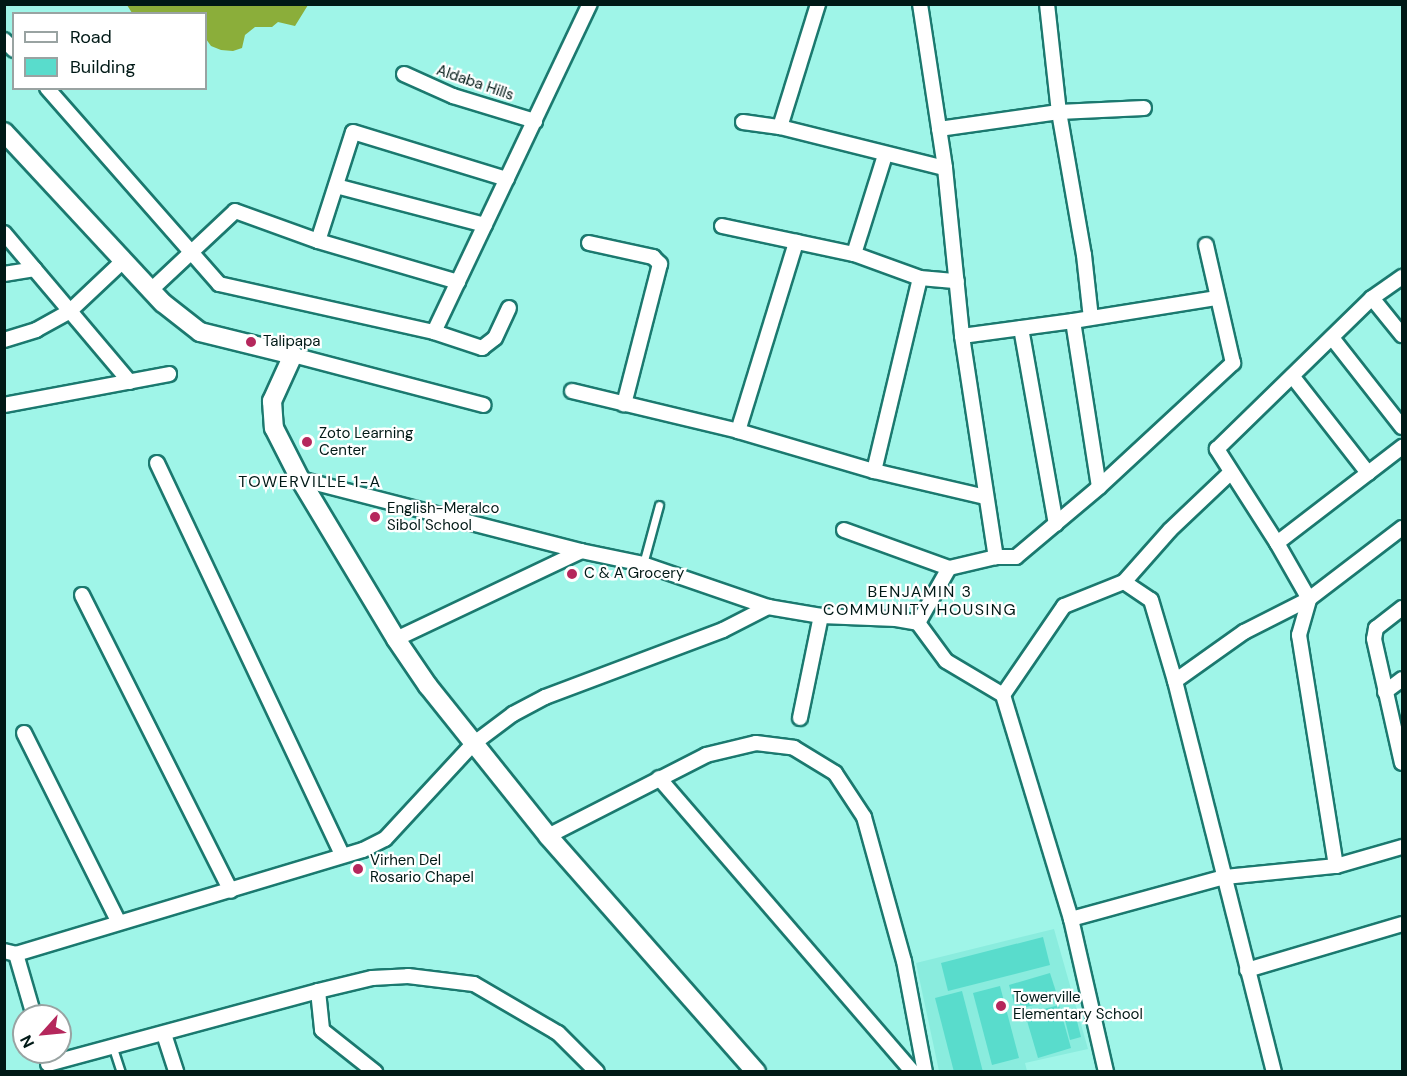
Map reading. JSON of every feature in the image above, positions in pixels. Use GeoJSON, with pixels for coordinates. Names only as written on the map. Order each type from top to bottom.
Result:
{"type":"FeatureCollection","features":[{"type":"Feature","properties":{"kind":"street"},"geometry":{"type":"LineString","coordinates":[[434,332],[590,4]]}},
{"type":"Feature","properties":{"kind":"street"},"geometry":{"type":"LineString","coordinates":[[780,127],[818,4]]}},
{"type":"Feature","properties":{"kind":"street"},"geometry":{"type":"LineString","coordinates":[[920,4],[945,168],[962,336],[996,557]]}},
{"type":"Feature","properties":{"kind":"street"},"geometry":{"type":"LineString","coordinates":[[1047,4],[1059,112],[1084,255],[1091,318]]}},
{"type":"Feature","properties":{"kind":"street","name":"Aldaba Hills"},"geometry":{"type":"LineString","coordinates":[[404,74],[453,96],[535,121]]}},
{"type":"Feature","properties":{"kind":"street"},"geometry":{"type":"LineString","coordinates":[[50,90],[219,284],[434,332],[482,348],[495,338],[509,308]]}},
{"type":"Feature","properties":{"kind":"street"},"geometry":{"type":"LineString","coordinates":[[939,129],[1059,112],[1144,108]]}},
{"type":"Feature","properties":{"kind":"street"},"geometry":{"type":"LineString","coordinates":[[743,122],[780,127],[885,155],[945,168]]}},
{"type":"Feature","properties":{"kind":"street"},"geometry":{"type":"LineString","coordinates":[[4,132],[163,303],[200,332],[484,405]]}},
{"type":"Feature","properties":{"kind":"street"},"geometry":{"type":"LineString","coordinates":[[318,241],[353,132],[507,179]]}},
{"type":"Feature","properties":{"kind":"street"},"geometry":{"type":"LineString","coordinates":[[854,254],[885,155]]}},
{"type":"Feature","properties":{"kind":"street"},"geometry":{"type":"LineString","coordinates":[[336,186],[485,225]]}},
{"type":"Feature","properties":{"kind":"street"},"geometry":{"type":"LineString","coordinates":[[151,290],[235,211],[318,241],[458,282]]}},
{"type":"Feature","properties":{"kind":"street"},"geometry":{"type":"LineString","coordinates":[[722,226],[854,254],[920,278],[957,281]]}},
{"type":"Feature","properties":{"kind":"street"},"geometry":{"type":"LineString","coordinates":[[4,233],[130,382]]}},
{"type":"Feature","properties":{"kind":"street"},"geometry":{"type":"LineString","coordinates":[[738,431],[796,242]]}},
{"type":"Feature","properties":{"kind":"street"},"geometry":{"type":"LineString","coordinates":[[589,243],[653,257],[660,264],[624,404]]}},
{"type":"Feature","properties":{"kind":"street"},"geometry":{"type":"LineString","coordinates":[[844,530],[949,567],[996,557],[1016,557],[1100,487],[1233,363],[1206,245]]}},
{"type":"Feature","properties":{"kind":"street"},"geometry":{"type":"LineString","coordinates":[[4,340],[36,330],[70,311],[123,261]]}},
{"type":"Feature","properties":{"kind":"street"},"geometry":{"type":"LineString","coordinates":[[4,274],[35,269]]}},
{"type":"Feature","properties":{"kind":"street"},"geometry":{"type":"LineString","coordinates":[[1336,866],[1299,635],[1309,599],[1277,543],[1230,473],[1217,449],[1333,339],[1372,298],[1402,277]]}},
{"type":"Feature","properties":{"kind":"street"},"geometry":{"type":"LineString","coordinates":[[874,471],[920,278]]}},
{"type":"Feature","properties":{"kind":"street"},"geometry":{"type":"LineString","coordinates":[[962,336],[1217,298]]}},
{"type":"Feature","properties":{"kind":"street"},"geometry":{"type":"LineString","coordinates":[[1372,298],[1402,335]]}},
{"type":"Feature","properties":{"kind":"street"},"geometry":{"type":"LineString","coordinates":[[1073,321],[1100,487]]}},
{"type":"Feature","properties":{"kind":"street"},"geometry":{"type":"LineString","coordinates":[[1021,328],[1056,524]]}},
{"type":"Feature","properties":{"kind":"street"},"geometry":{"type":"LineString","coordinates":[[1333,339],[1402,427]]}},
{"type":"Feature","properties":{"kind":"street"},"geometry":{"type":"LineString","coordinates":[[293,355],[272,401],[274,428],[300,479],[396,639],[428,686],[548,836],[756,1071]]}},
{"type":"Feature","properties":{"kind":"street"},"geometry":{"type":"LineString","coordinates":[[4,405],[169,374]]}},
{"type":"Feature","properties":{"kind":"street"},"geometry":{"type":"LineString","coordinates":[[1293,377],[1368,473]]}},
{"type":"Feature","properties":{"kind":"street"},"geometry":{"type":"LineString","coordinates":[[572,392],[738,431],[874,471],[986,497]]}},
{"type":"Feature","properties":{"kind":"street"},"geometry":{"type":"LineString","coordinates":[[1277,543],[1402,447]]}},
{"type":"Feature","properties":{"kind":"street"},"geometry":{"type":"LineString","coordinates":[[157,463],[342,855]]}},
{"type":"Feature","properties":{"kind":"street"},"geometry":{"type":"LineString","coordinates":[[1003,694],[1064,606],[1124,582],[1170,530],[1230,473]]}},
{"type":"Feature","properties":{"kind":"street"},"geometry":{"type":"LineString","coordinates":[[300,479],[581,551],[643,564],[768,607],[821,616],[896,619],[918,623],[946,661],[1003,694],[1071,919],[1106,1071]]}},
{"type":"Feature","properties":{"kind":"street"},"geometry":{"type":"LineString","coordinates":[[1175,681],[1244,632],[1309,599],[1402,528]]}},
{"type":"Feature","properties":{"kind":"street"},"geometry":{"type":"LineString","coordinates":[[396,639],[581,551]]}},
{"type":"Feature","properties":{"kind":"street"},"geometry":{"type":"LineString","coordinates":[[918,623],[949,567]]}},
{"type":"Feature","properties":{"kind":"street"},"geometry":{"type":"LineString","coordinates":[[1124,582],[1151,600],[1175,681],[1274,1071]]}},
{"type":"Feature","properties":{"kind":"street"},"geometry":{"type":"LineString","coordinates":[[82,595],[231,891]]}},
{"type":"Feature","properties":{"kind":"street"},"geometry":{"type":"LineString","coordinates":[[30,1004],[10,952],[231,891],[363,850],[385,839],[473,744],[513,714],[545,697],[723,630],[768,607]]}},
{"type":"Feature","properties":{"kind":"street"},"geometry":{"type":"LineString","coordinates":[[1402,608],[1376,628],[1374,639],[1385,692],[1400,742],[1402,763]]}},
{"type":"Feature","properties":{"kind":"street"},"geometry":{"type":"LineString","coordinates":[[800,718],[821,616]]}},
{"type":"Feature","properties":{"kind":"street"},"geometry":{"type":"LineString","coordinates":[[1385,692],[1402,679]]}},
{"type":"Feature","properties":{"kind":"street"},"geometry":{"type":"LineString","coordinates":[[24,733],[119,923]]}},
{"type":"Feature","properties":{"kind":"street"},"geometry":{"type":"LineString","coordinates":[[548,836],[706,755],[756,743],[794,748],[835,774],[864,817],[904,961],[926,1071]]}},
{"type":"Feature","properties":{"kind":"street"},"geometry":{"type":"LineString","coordinates":[[659,778],[913,1071]]}},
{"type":"Feature","properties":{"kind":"street"},"geometry":{"type":"LineString","coordinates":[[1071,919],[1225,877],[1336,866],[1402,847]]}},
{"type":"Feature","properties":{"kind":"street"},"geometry":{"type":"LineString","coordinates":[[1247,970],[1402,924]]}},
{"type":"Feature","properties":{"kind":"street"},"geometry":{"type":"LineString","coordinates":[[72,1057],[318,991],[372,978],[408,976],[474,984],[558,1033],[597,1071]]}},
{"type":"Feature","properties":{"kind":"street"},"geometry":{"type":"LineString","coordinates":[[318,991],[322,1030],[375,1071]]}},
{"type":"Feature","properties":{"kind":"street"},"geometry":{"type":"LineString","coordinates":[[164,1034],[176,1071]]}},
{"type":"Feature","properties":{"kind":"lane"},"geometry":{"type":"LineString","coordinates":[[643,564],[659,505]]}},
{"type":"Feature","properties":{"kind":"lane"},"geometry":{"type":"LineString","coordinates":[[113,1048],[121,1071]]}},
{"type":"Feature","properties":{"kind":"shaded area"},"geometry":{"type":"Polygon","coordinates":[[[127,5],[308,5],[295,26],[278,22],[272,27],[255,27],[245,35],[242,48],[233,51],[211,46],[207,40],[207,12],[131,12],[127,5]]]}},
{"type":"Feature","properties":{"kind":"shaded area","name":"Towerville Elementary School"},"geometry":{"type":"Polygon","coordinates":[[[1054,929],[1088,1049],[1025,1063],[1027,1071],[939,1071],[916,963],[1054,929]]]}},
{"type":"Feature","properties":{"kind":"building"},"geometry":{"type":"Polygon","coordinates":[[[1043,937],[1050,965],[948,991],[941,963],[1043,937]]]}},
{"type":"Feature","properties":{"kind":"building"},"geometry":{"type":"Polygon","coordinates":[[[1050,973],[1058,998],[1016,1010],[1009,985],[1050,973]]]}},
{"type":"Feature","properties":{"kind":"building"},"geometry":{"type":"Polygon","coordinates":[[[1000,986],[1019,1058],[992,1065],[973,993],[1000,986]]]}},
{"type":"Feature","properties":{"kind":"building"},"geometry":{"type":"Polygon","coordinates":[[[962,991],[983,1072],[954,1072],[935,998],[962,991]]]}},
{"type":"Feature","properties":{"kind":"building"},"geometry":{"type":"Polygon","coordinates":[[[1059,1005],[1071,1048],[1038,1058],[1025,1014],[1059,1005]]]}},
{"type":"Feature","properties":{"kind":"building"},"geometry":{"type":"Polygon","coordinates":[[[1075,1013],[1081,1037],[1070,1040],[1064,1016],[1075,1013]]]}},
{"type":"Feature","properties":{"kind":"place","name":"Talipapa"},"geometry":{"type":"Point","coordinates":[251,342]}},
{"type":"Feature","properties":{"kind":"place","name":"Zoto Learning Center"},"geometry":{"type":"Point","coordinates":[307,442]}},
{"type":"Feature","properties":{"kind":"place","name":"English-Meralco Sibol School"},"geometry":{"type":"Point","coordinates":[375,517]}},
{"type":"Feature","properties":{"kind":"place","name":"C & A Grocery"},"geometry":{"type":"Point","coordinates":[572,574]}},
{"type":"Feature","properties":{"kind":"place","name":"Virhen Del Rosario Chapel"},"geometry":{"type":"Point","coordinates":[358,869]}},
{"type":"Feature","properties":{"kind":"place","name":"Towerville Elementary School"},"geometry":{"type":"Point","coordinates":[1001,1006]}},
{"type":"Feature","properties":{"kind":"district","name":"TOWERVILLE 1-A"},"geometry":{"type":"Point","coordinates":[310,482]}},
{"type":"Feature","properties":{"kind":"district","name":"BENJAMIN 3 COMMUNITY HOUSING"},"geometry":{"type":"Point","coordinates":[920,601]}}]}
